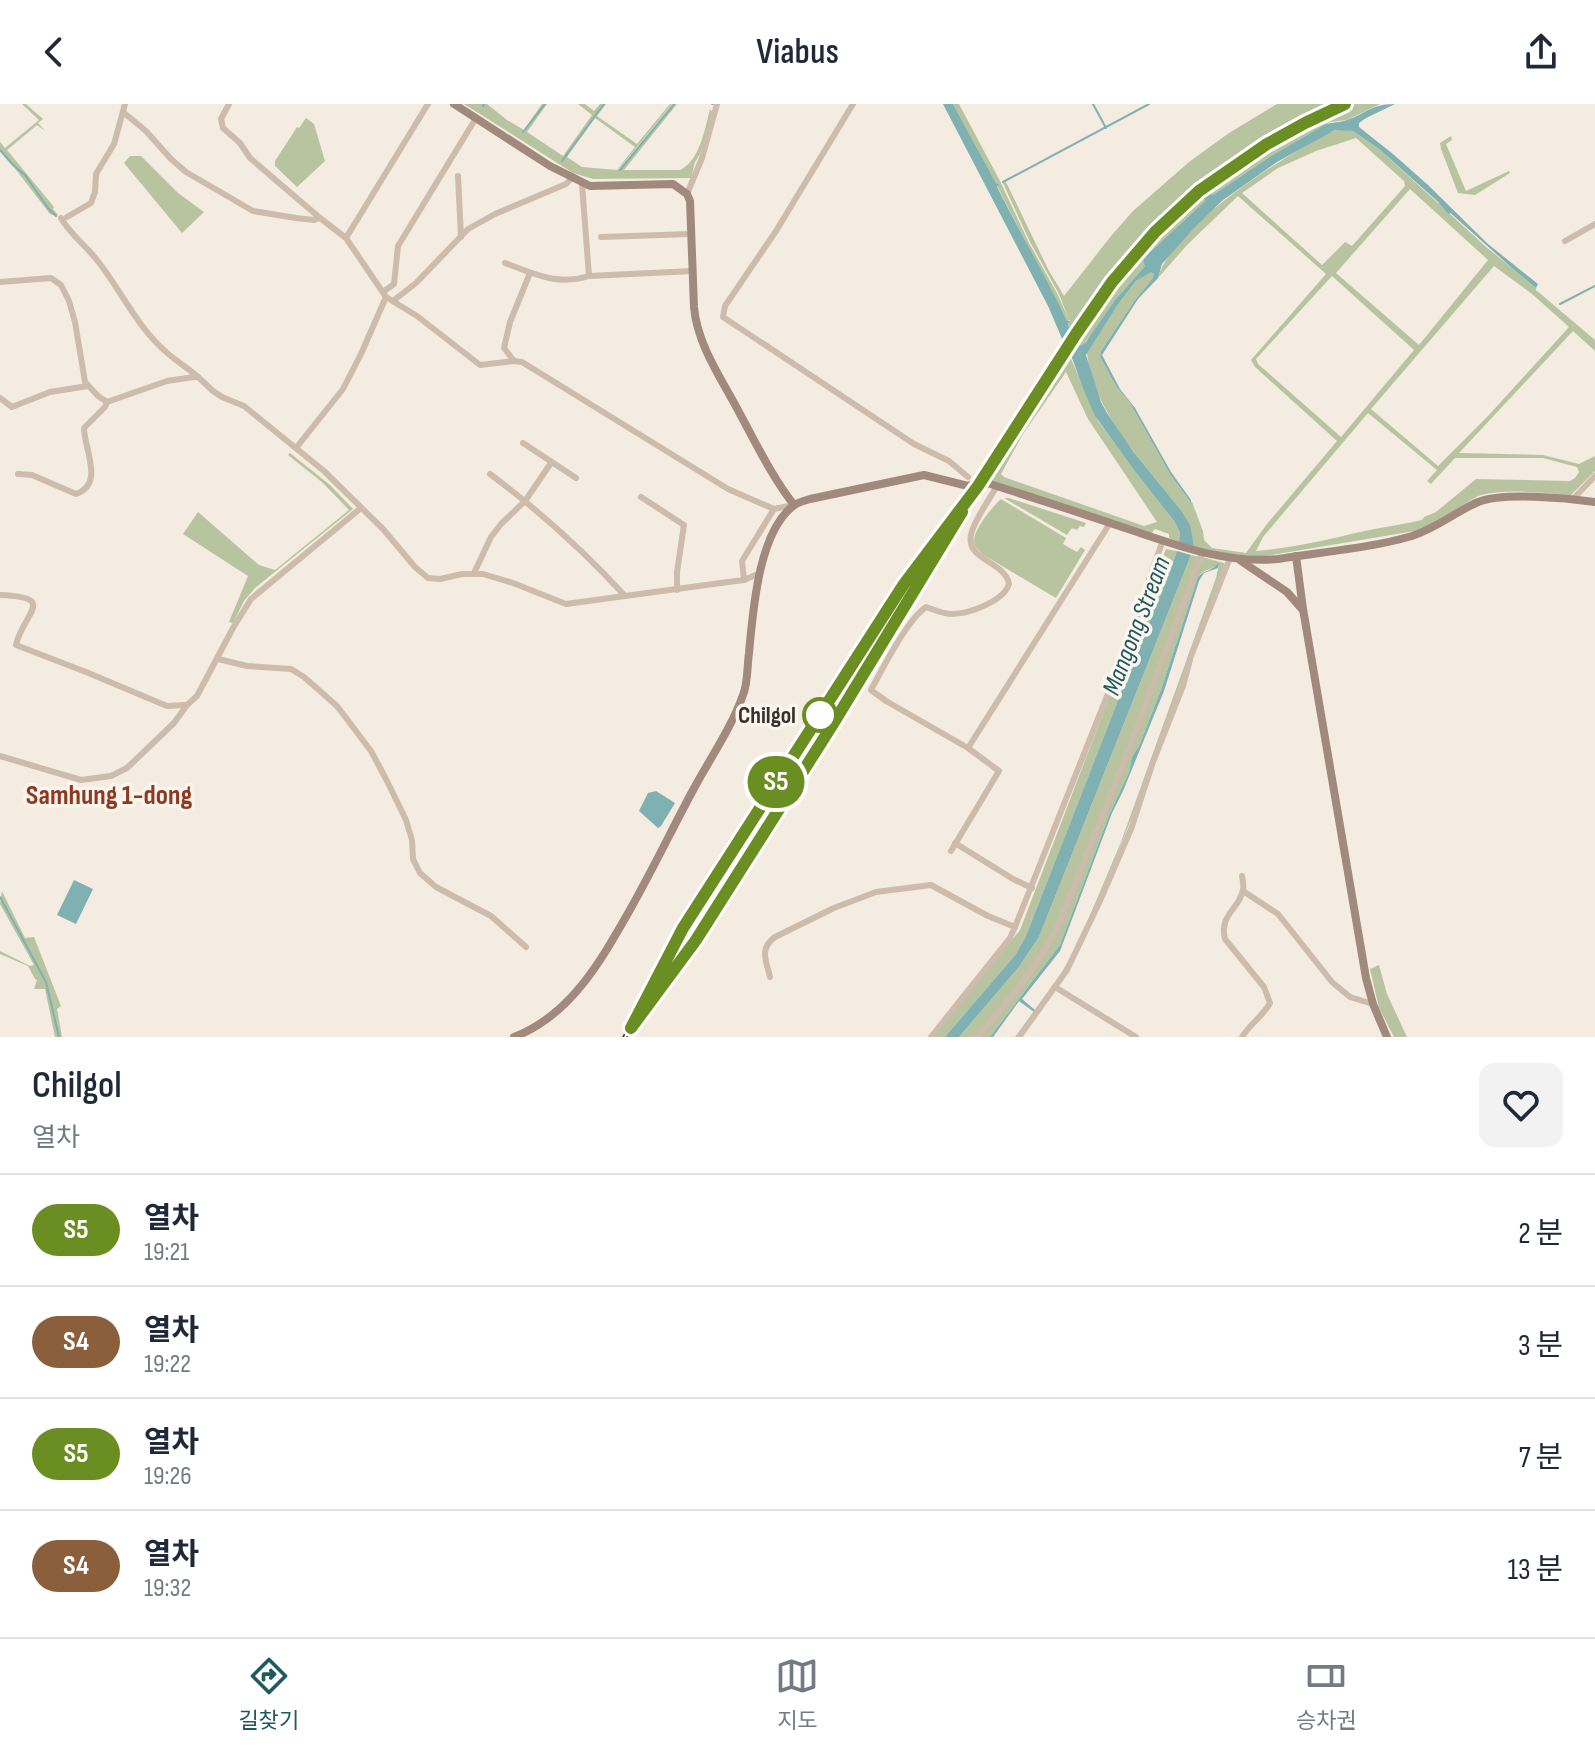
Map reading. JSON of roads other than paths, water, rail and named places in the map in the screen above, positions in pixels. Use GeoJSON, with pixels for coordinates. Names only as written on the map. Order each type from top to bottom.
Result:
{"type":"FeatureCollection","features":[{"type":"Feature","properties":{"kind":"street"},"geometry":{"type":"LineString","coordinates":[[229,104],[221,119],[223,128],[240,143],[250,158],[346,238],[393,301],[480,365],[522,362],[728,489],[774,509],[924,475],[968,486],[981,481],[1200,553],[1258,561],[1409,537],[1432,529],[1476,503],[1494,497],[1595,502]]}},
{"type":"Feature","properties":{"kind":"street"},"geometry":{"type":"LineString","coordinates":[[346,238],[428,104]]}},
{"type":"Feature","properties":{"kind":"street"},"geometry":{"type":"LineString","coordinates":[[454,104],[582,184],[673,184],[687,194],[690,201],[694,315],[711,358],[768,466],[794,505]]}},
{"type":"Feature","properties":{"kind":"street"},"geometry":{"type":"LineString","coordinates":[[687,194],[702,158],[716,107],[707,104]]}},
{"type":"Feature","properties":{"kind":"street"},"geometry":{"type":"LineString","coordinates":[[853,104],[776,231],[725,306],[723,317],[914,444],[949,461],[968,477]]}},
{"type":"Feature","properties":{"kind":"street"},"geometry":{"type":"LineString","coordinates":[[320,218],[314,220],[253,211],[186,172],[124,108],[111,151],[96,174],[91,203],[64,217],[72,233],[116,285],[162,349],[213,391],[244,406],[296,448],[383,529],[423,575],[440,579],[474,573],[503,580],[566,604],[744,580],[760,573]]}},
{"type":"Feature","properties":{"kind":"street"},"geometry":{"type":"LineString","coordinates":[[296,448],[353,373],[385,294],[394,284],[398,246],[476,118]]}},
{"type":"Feature","properties":{"kind":"street"},"geometry":{"type":"LineString","coordinates":[[458,176],[461,237]]}},
{"type":"Feature","properties":{"kind":"street"},"geometry":{"type":"LineString","coordinates":[[393,301],[416,283],[468,229],[566,184],[572,178]]}},
{"type":"Feature","properties":{"kind":"street"},"geometry":{"type":"LineString","coordinates":[[582,184],[589,276]]}},
{"type":"Feature","properties":{"kind":"street"},"geometry":{"type":"LineString","coordinates":[[1565,241],[1595,224]]}},
{"type":"Feature","properties":{"kind":"street"},"geometry":{"type":"LineString","coordinates":[[601,237],[691,234]]}},
{"type":"Feature","properties":{"kind":"street"},"geometry":{"type":"LineString","coordinates":[[505,263],[560,282],[589,276],[693,271]]}},
{"type":"Feature","properties":{"kind":"street"},"geometry":{"type":"LineString","coordinates":[[514,361],[504,348],[510,322],[530,273]]}},
{"type":"Feature","properties":{"kind":"street"},"geometry":{"type":"LineString","coordinates":[[0,282],[51,278],[61,285],[75,322],[84,377],[88,386],[107,402]]}},
{"type":"Feature","properties":{"kind":"street"},"geometry":{"type":"LineString","coordinates":[[18,474],[32,475],[76,494],[84,490],[92,473],[84,428],[107,402],[167,381],[198,377]]}},
{"type":"Feature","properties":{"kind":"street"},"geometry":{"type":"LineString","coordinates":[[0,398],[12,407],[50,392],[88,386]]}},
{"type":"Feature","properties":{"kind":"street"},"geometry":{"type":"LineString","coordinates":[[523,443],[576,478]]}},
{"type":"Feature","properties":{"kind":"street"},"geometry":{"type":"LineString","coordinates":[[474,573],[491,537],[525,501],[551,463]]}},
{"type":"Feature","properties":{"kind":"street"},"geometry":{"type":"LineString","coordinates":[[490,474],[565,535],[625,596]]}},
{"type":"Feature","properties":{"kind":"street"},"geometry":{"type":"LineString","coordinates":[[1573,499],[1595,476]]}},
{"type":"Feature","properties":{"kind":"street"},"geometry":{"type":"LineString","coordinates":[[951,851],[999,771],[968,748],[871,690],[910,626],[926,607],[948,614],[962,614],[1005,593],[1008,578],[974,550],[971,536],[997,486]]}},
{"type":"Feature","properties":{"kind":"street"},"geometry":{"type":"LineString","coordinates":[[641,497],[684,525],[677,590]]}},
{"type":"Feature","properties":{"kind":"street"},"geometry":{"type":"LineString","coordinates":[[514,1037],[560,1009],[598,963],[646,882],[724,734],[745,691],[755,592],[760,573],[777,523],[794,505]]}},
{"type":"Feature","properties":{"kind":"street"},"geometry":{"type":"LineString","coordinates":[[0,756],[81,780],[111,776],[127,768],[197,696],[251,599],[361,508]]}},
{"type":"Feature","properties":{"kind":"street"},"geometry":{"type":"LineString","coordinates":[[744,580],[742,561],[774,509]]}},
{"type":"Feature","properties":{"kind":"street"},"geometry":{"type":"LineString","coordinates":[[968,748],[1110,523]]}},
{"type":"Feature","properties":{"kind":"street"},"geometry":{"type":"LineString","coordinates":[[931,1037],[1010,938],[1166,541]]}},
{"type":"Feature","properties":{"kind":"street"},"geometry":{"type":"LineString","coordinates":[[977,1037],[1032,970],[1059,924],[1136,730],[1200,553]]}},
{"type":"Feature","properties":{"kind":"street"},"geometry":{"type":"LineString","coordinates":[[1296,556],[1364,965],[1373,1004],[1387,1037]]}},
{"type":"Feature","properties":{"kind":"street"},"geometry":{"type":"LineString","coordinates":[[1019,1037],[1077,952],[1131,829],[1191,656],[1230,558]]}},
{"type":"Feature","properties":{"kind":"street"},"geometry":{"type":"LineString","coordinates":[[1240,560],[1287,592],[1303,609]]}},
{"type":"Feature","properties":{"kind":"street"},"geometry":{"type":"LineString","coordinates":[[0,595],[23,596],[32,602],[33,610],[16,643],[19,647],[167,706],[187,705]]}},
{"type":"Feature","properties":{"kind":"street"},"geometry":{"type":"LineString","coordinates":[[218,659],[247,666],[291,669],[337,706],[371,751],[386,779],[406,820],[413,859],[420,873],[436,887],[491,916],[526,947]]}},
{"type":"Feature","properties":{"kind":"street"},"geometry":{"type":"LineString","coordinates":[[955,843],[1032,888]]}},
{"type":"Feature","properties":{"kind":"street"},"geometry":{"type":"LineString","coordinates":[[1242,876],[1243,891],[1226,918],[1223,929],[1225,939],[1264,987],[1270,1003],[1242,1037]]}},
{"type":"Feature","properties":{"kind":"street"},"geometry":{"type":"LineString","coordinates":[[770,977],[764,953],[768,942],[834,908],[876,892],[931,885],[1015,927]]}},
{"type":"Feature","properties":{"kind":"street"},"geometry":{"type":"LineString","coordinates":[[1243,891],[1278,914],[1332,982],[1350,997],[1373,1004]]}},
{"type":"Feature","properties":{"kind":"street"},"geometry":{"type":"LineString","coordinates":[[1055,987],[1136,1037]]}},
{"type":"Feature","properties":{"kind":"water"},"geometry":{"type":"Polygon","coordinates":[[[943,104],[953,104],[999,184],[997,187],[1067,321],[1070,321],[1071,334],[1081,346],[1145,266],[1143,260],[1146,256],[1205,201],[1205,193],[1216,193],[1324,125],[1344,121],[1386,104],[1395,104],[1366,118],[1359,123],[1359,127],[1428,185],[1488,244],[1538,284],[1536,288],[1379,149],[1353,131],[1335,130],[1277,162],[1223,200],[1162,264],[1158,278],[1138,299],[1102,355],[1191,503],[1170,474],[1100,357],[1101,351],[1154,274],[1151,272],[1136,281],[1086,355],[1107,413],[1190,525],[1194,546],[1179,542],[1180,532],[1174,521],[1095,416],[1048,306],[943,104]]]}},
{"type":"Feature","properties":{"kind":"water"},"geometry":{"type":"Polygon","coordinates":[[[1177,551],[1191,555],[1039,937],[1018,968],[959,1037],[945,1037],[1016,954],[1026,936],[1177,551]]]}},
{"type":"Feature","properties":{"kind":"water"},"geometry":{"type":"Polygon","coordinates":[[[1218,563],[1218,568],[1204,573],[1199,581],[1164,691],[1112,813],[1060,951],[1022,999],[1035,1010],[1019,1001],[990,1037],[1060,945],[1110,813],[1129,772],[1132,757],[1161,690],[1198,577],[1218,563]]]}},
{"type":"Feature","properties":{"kind":"water"},"geometry":{"type":"Polygon","coordinates":[[[656,791],[675,803],[658,828],[639,811],[648,793],[656,791]]]}},
{"type":"Feature","properties":{"kind":"water"},"geometry":{"type":"Polygon","coordinates":[[[74,880],[93,889],[76,924],[57,915],[74,880]]]}},
{"type":"Feature","properties":{"kind":"waterway"},"geometry":{"type":"LineString","coordinates":[[523,132],[545,104]]}},
{"type":"Feature","properties":{"kind":"waterway"},"geometry":{"type":"LineString","coordinates":[[562,161],[604,104]]}},
{"type":"Feature","properties":{"kind":"waterway"},"geometry":{"type":"LineString","coordinates":[[620,170],[674,104]]}},
{"type":"Feature","properties":{"kind":"waterway"},"geometry":{"type":"LineString","coordinates":[[1093,104],[1106,128]]}},
{"type":"Feature","properties":{"kind":"waterway"},"geometry":{"type":"LineString","coordinates":[[1003,182],[1149,104]]}},
{"type":"Feature","properties":{"kind":"waterway"},"geometry":{"type":"LineString","coordinates":[[0,150],[25,175],[56,216]]}},
{"type":"Feature","properties":{"kind":"waterway"},"geometry":{"type":"LineString","coordinates":[[1440,203],[1449,213]]}},
{"type":"Feature","properties":{"kind":"waterway"},"geometry":{"type":"LineString","coordinates":[[1560,304],[1595,286]]}},
{"type":"Feature","properties":{"kind":"waterway"},"geometry":{"type":"LineString","coordinates":[[0,897],[46,982],[59,1037]]}},
{"type":"Feature","properties":{"kind":"railway"},"geometry":{"type":"LineString","coordinates":[[625,1037],[683,928],[904,584],[978,486],[1112,282],[1155,232],[1199,191],[1267,144],[1345,104]]}},
{"type":"Feature","properties":{"kind":"railway"},"geometry":{"type":"LineString","coordinates":[[662,986],[696,940],[928,568]]}},
{"type":"Feature","properties":{"kind":"train","name":"S5"},"geometry":{"type":"LineString","coordinates":[[962,512],[696,940],[631,1028],[683,928],[904,584],[978,486],[1112,282],[1155,232],[1199,191],[1267,144],[1345,104]]}},
{"type":"Feature","properties":{"kind":"place","name":"Chilgol"},"geometry":{"type":"Point","coordinates":[820,715]}},
{"type":"Feature","properties":{"kind":"district","name":"Samhung 1-dong"},"geometry":{"type":"Point","coordinates":[109,795]}},
{"type":"Feature","properties":{"kind":"water label","name":"Mangong Stream"},"geometry":{"type":"Point","coordinates":[1137,626]}}]}
